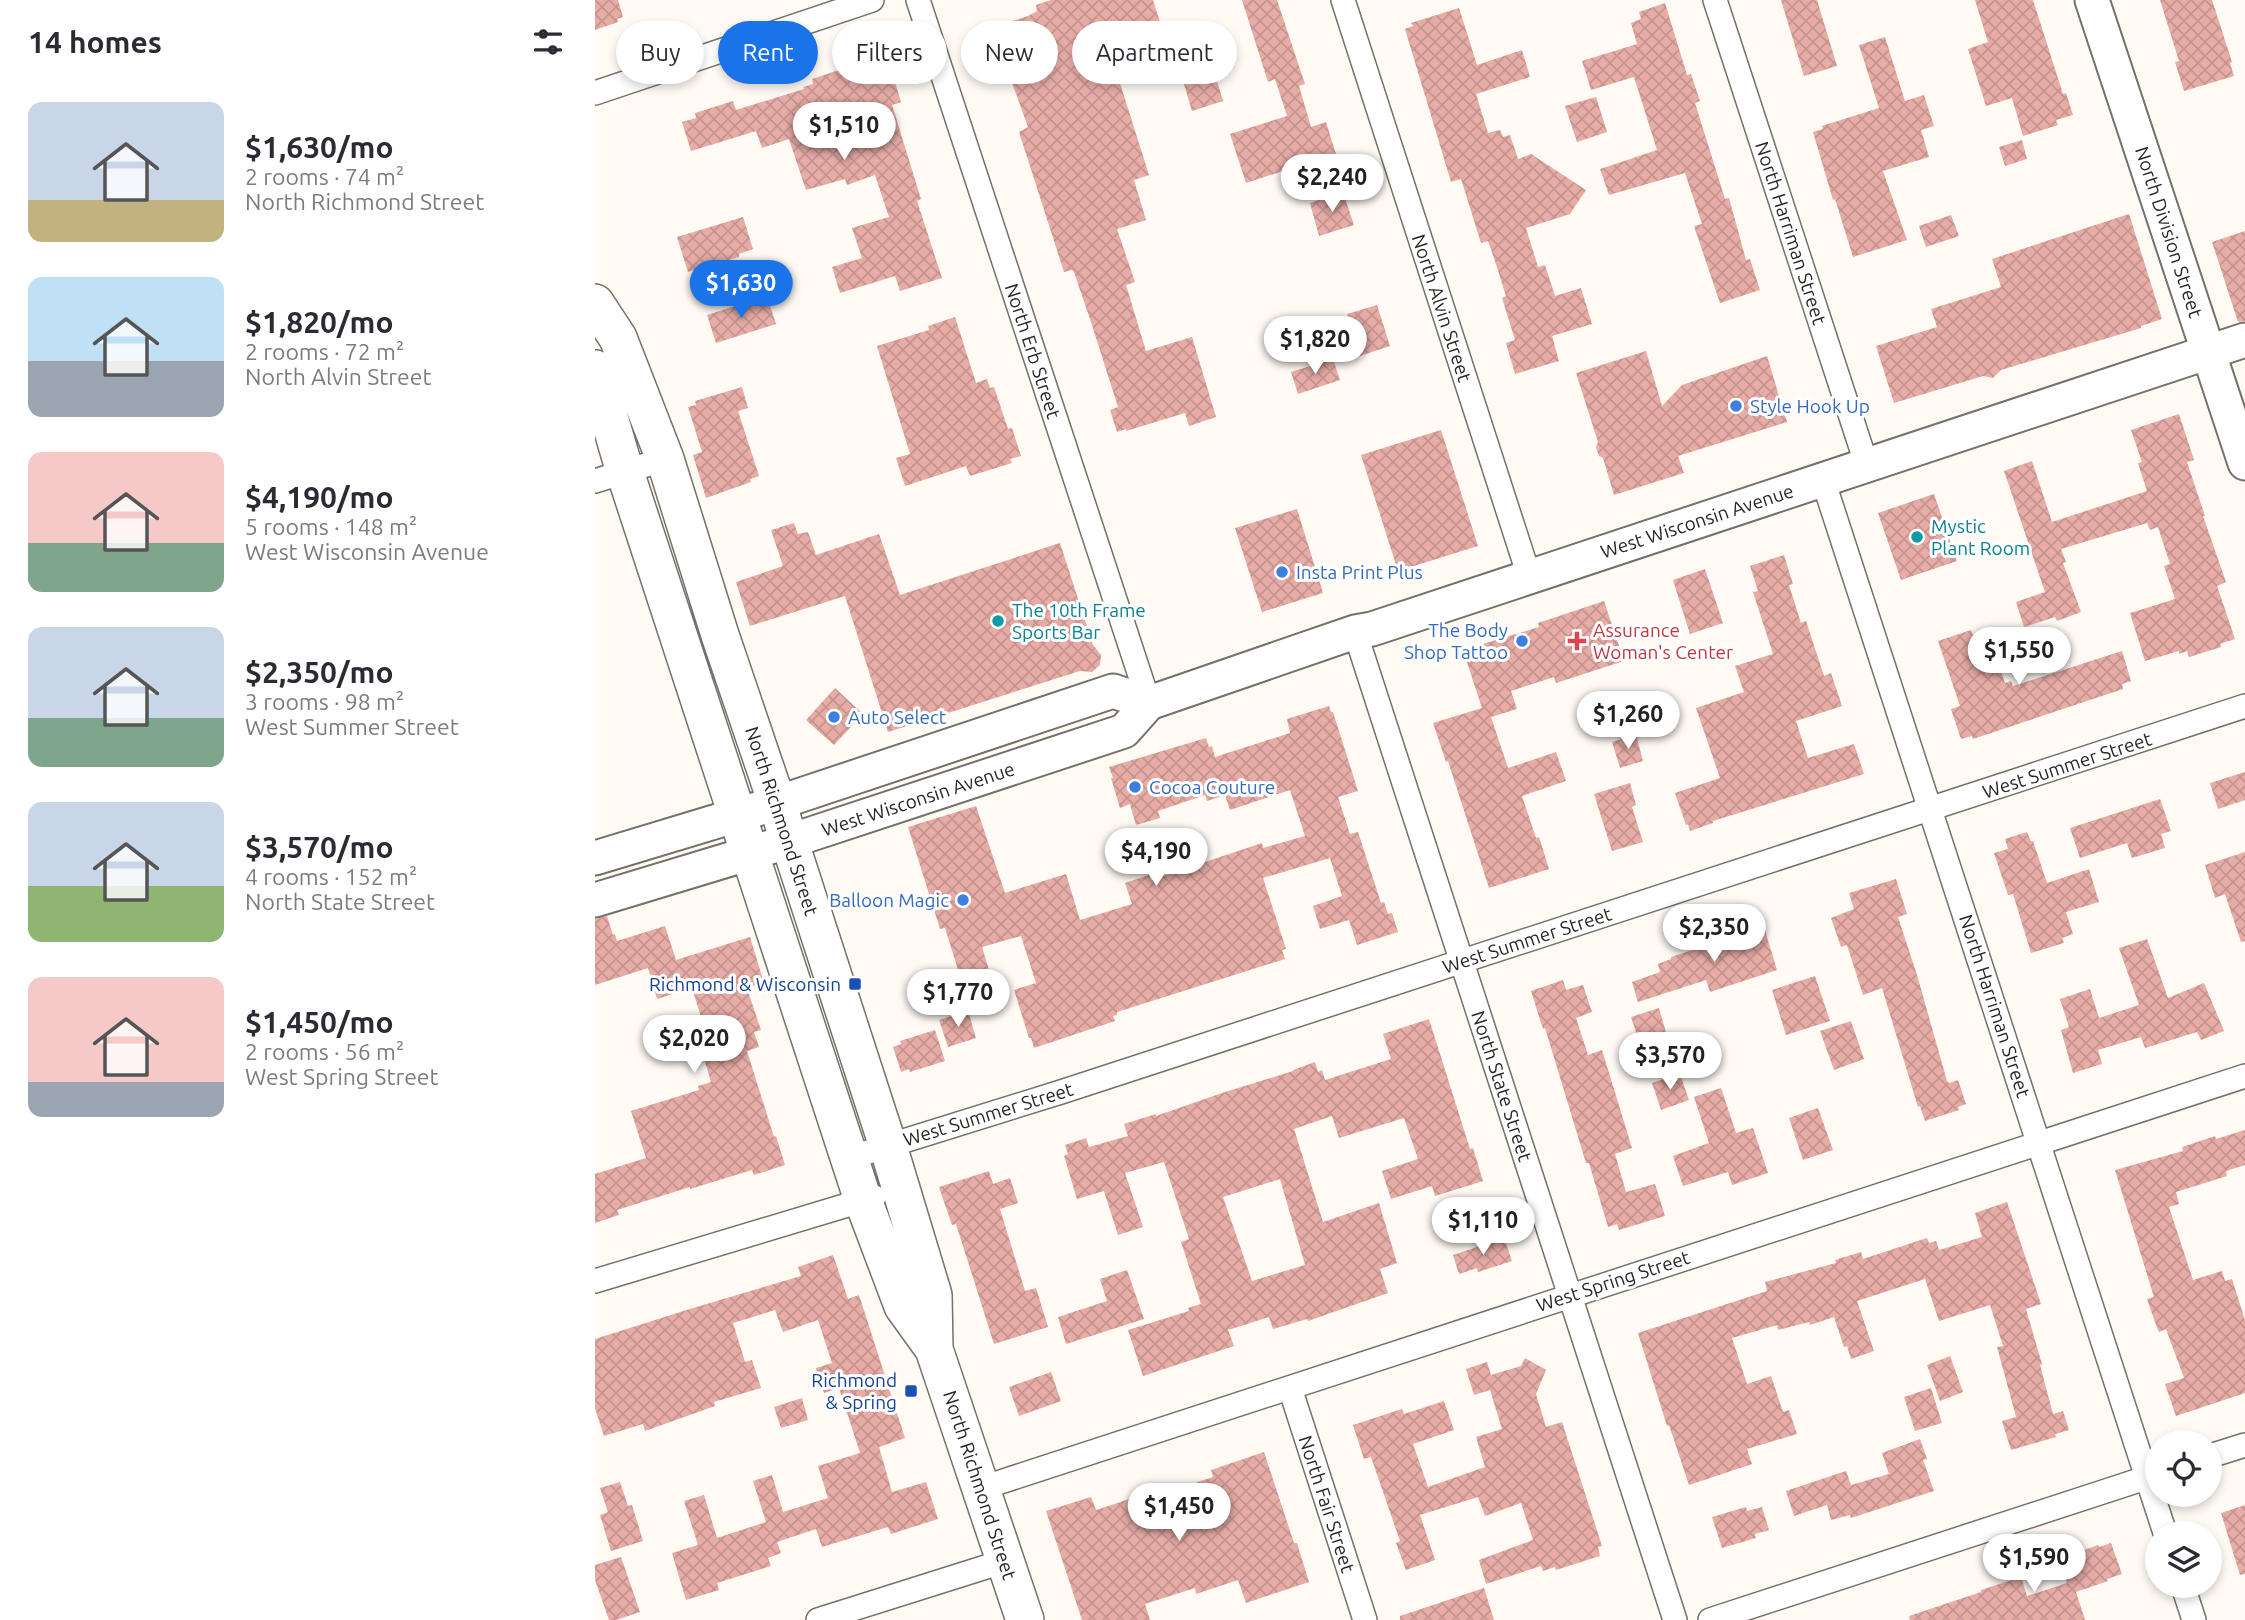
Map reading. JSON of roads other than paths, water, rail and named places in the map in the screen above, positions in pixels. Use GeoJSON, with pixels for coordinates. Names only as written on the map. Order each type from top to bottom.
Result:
{"type":"FeatureCollection","features":[{"type":"Feature","properties":{"kind":"main road","name":"North Division Street"},"geometry":{"type":"LineString","coordinates":[[2092,0],[2245,463]]}},
{"type":"Feature","properties":{"kind":"main road","name":"North Richmond Street"},"geometry":{"type":"LineString","coordinates":[[595,303],[618,338],[665,459],[720,635],[790,841],[933,1294],[934,1349]]}},
{"type":"Feature","properties":{"kind":"main road","name":"West Wisconsin Avenue"},"geometry":{"type":"LineString","coordinates":[[595,900],[790,841],[1123,731],[1149,702],[2245,340]]}},
{"type":"Feature","properties":{"kind":"main road","name":"North Richmond Street"},"geometry":{"type":"LineString","coordinates":[[595,369],[610,477],[738,815],[863,1200],[903,1306],[934,1349],[1025,1620]]}},
{"type":"Feature","properties":{"kind":"main road","name":"West Wisconsin Avenue"},"geometry":{"type":"LineString","coordinates":[[595,858],[777,803],[1113,691],[1149,702]]}},
{"type":"Feature","properties":{"kind":"street"},"geometry":{"type":"LineString","coordinates":[[595,93],[872,0]]}},
{"type":"Feature","properties":{"kind":"street","name":"North Erb Street"},"geometry":{"type":"LineString","coordinates":[[918,0],[1149,702]]}},
{"type":"Feature","properties":{"kind":"street","name":"North Alvin Street"},"geometry":{"type":"LineString","coordinates":[[1343,0],[1529,576]]}},
{"type":"Feature","properties":{"kind":"street","name":"North Harriman Street"},"geometry":{"type":"LineString","coordinates":[[1715,0],[1867,466]]}},
{"type":"Feature","properties":{"kind":"street"},"geometry":{"type":"LineString","coordinates":[[610,477],[665,459]]}},
{"type":"Feature","properties":{"kind":"street","name":"North Harriman Street"},"geometry":{"type":"LineString","coordinates":[[1823,480],[2145,1454]]}},
{"type":"Feature","properties":{"kind":"street","name":"North State Street"},"geometry":{"type":"LineString","coordinates":[[1355,632],[1675,1620]]}},
{"type":"Feature","properties":{"kind":"street","name":"West Summer Street"},"geometry":{"type":"LineString","coordinates":[[849,1158],[1061,1092],[2245,706]]}},
{"type":"Feature","properties":{"kind":"street","name":"West Spring Street"},"geometry":{"type":"LineString","coordinates":[[982,1488],[2245,1076]]}},
{"type":"Feature","properties":{"kind":"street"},"geometry":{"type":"LineString","coordinates":[[595,1281],[901,1189]]}},
{"type":"Feature","properties":{"kind":"street","name":"North Fair Street"},"geometry":{"type":"LineString","coordinates":[[1290,1388],[1365,1620]]}},
{"type":"Feature","properties":{"kind":"street"},"geometry":{"type":"LineString","coordinates":[[2222,1452],[2245,1445]]}},
{"type":"Feature","properties":{"kind":"street"},"geometry":{"type":"LineString","coordinates":[[1710,1620],[2145,1477]]}},
{"type":"Feature","properties":{"kind":"street"},"geometry":{"type":"LineString","coordinates":[[818,1620],[1005,1561]]}},
{"type":"Feature","properties":{"kind":"street"},"geometry":{"type":"LineString","coordinates":[[2187,1598],[2194,1620]]}},
{"type":"Feature","properties":{"kind":"place","name":"Style Hook Up"},"geometry":{"type":"Point","coordinates":[1736,406]}},
{"type":"Feature","properties":{"kind":"place","name":"Mystic Plant Room"},"geometry":{"type":"Point","coordinates":[1917,537]}},
{"type":"Feature","properties":{"kind":"place","name":"Insta Print Plus"},"geometry":{"type":"Point","coordinates":[1282,572]}},
{"type":"Feature","properties":{"kind":"place","name":"The 10th Frame Sports Bar"},"geometry":{"type":"Point","coordinates":[998,621]}},
{"type":"Feature","properties":{"kind":"place","name":"The Body Shop Tattoo"},"geometry":{"type":"Point","coordinates":[1522,641]}},
{"type":"Feature","properties":{"kind":"place","name":"Assurance Woman's Center"},"geometry":{"type":"Point","coordinates":[1577,641]}},
{"type":"Feature","properties":{"kind":"place","name":"Auto Select"},"geometry":{"type":"Point","coordinates":[834,717]}},
{"type":"Feature","properties":{"kind":"place","name":"Cocoa Couture"},"geometry":{"type":"Point","coordinates":[1135,787]}},
{"type":"Feature","properties":{"kind":"place","name":"Balloon Magic"},"geometry":{"type":"Point","coordinates":[963,900]}},
{"type":"Feature","properties":{"kind":"place","name":"Richmond & Wisconsin"},"geometry":{"type":"Point","coordinates":[855,984]}},
{"type":"Feature","properties":{"kind":"place","name":"Richmond & Spring"},"geometry":{"type":"Point","coordinates":[911,1391]}}]}
